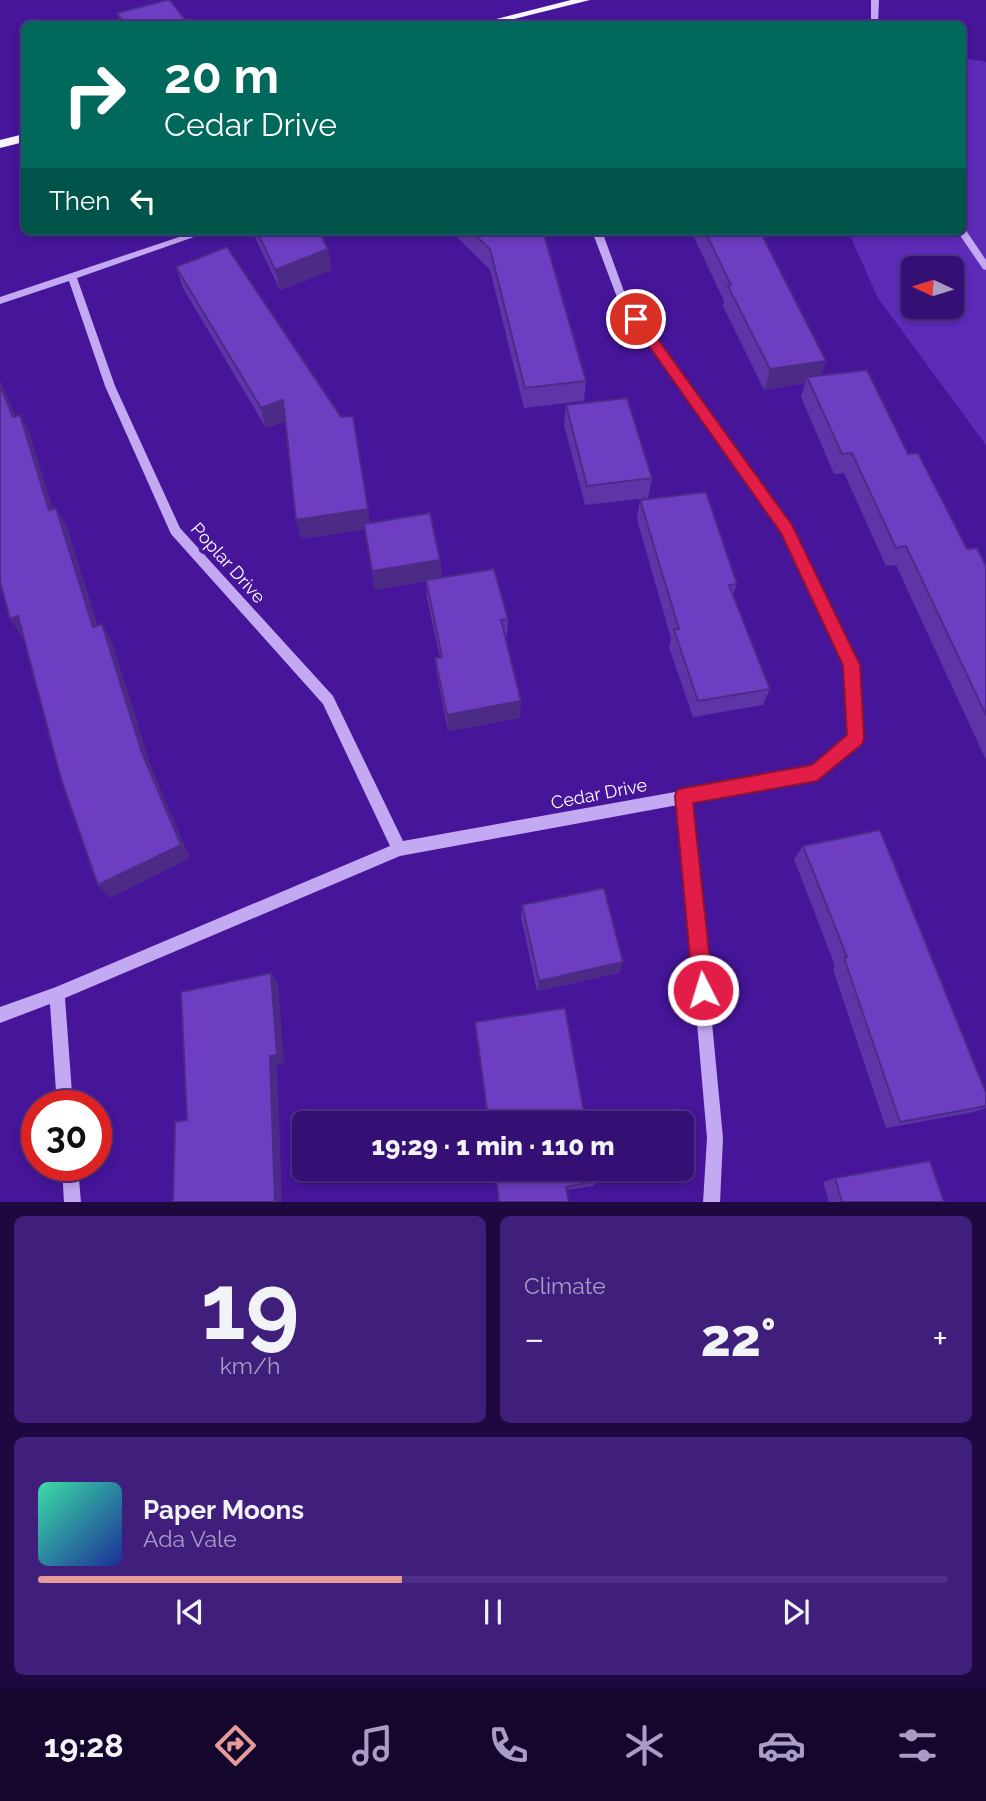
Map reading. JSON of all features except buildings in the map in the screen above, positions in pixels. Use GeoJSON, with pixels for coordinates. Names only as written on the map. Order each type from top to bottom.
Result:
{"type":"FeatureCollection","features":[{"type":"Feature","properties":{"kind":"main road"},"geometry":{"type":"LineString","coordinates":[[495,21],[585,0]]}},
{"type":"Feature","properties":{"kind":"main road"},"geometry":{"type":"LineString","coordinates":[[0,144],[21,139]]}},
{"type":"Feature","properties":{"kind":"street"},"geometry":{"type":"LineString","coordinates":[[875,0],[875,21]]}},
{"type":"Feature","properties":{"kind":"street"},"geometry":{"type":"LineString","coordinates":[[0,301],[194,235]]}},
{"type":"Feature","properties":{"kind":"street","name":"Cedar Drive"},"geometry":{"type":"LineString","coordinates":[[0,1015],[57,994],[399,849],[817,773],[856,738],[851,665],[787,530],[621,298],[598,235]]}},
{"type":"Feature","properties":{"kind":"street"},"geometry":{"type":"LineString","coordinates":[[965,235],[986,267]]}},
{"type":"Feature","properties":{"kind":"street","name":"Poplar Drive"},"geometry":{"type":"LineString","coordinates":[[72,277],[110,386],[175,531],[328,700],[399,849]]}},
{"type":"Feature","properties":{"kind":"street"},"geometry":{"type":"LineString","coordinates":[[684,796],[715,1138],[711,1202]]}},
{"type":"Feature","properties":{"kind":"street"},"geometry":{"type":"LineString","coordinates":[[57,994],[64,1090]]}},
{"type":"Feature","properties":{"kind":"street"},"geometry":{"type":"LineString","coordinates":[[71,1181],[73,1202]]}},
{"type":"Feature","properties":{"kind":"shaded area"},"geometry":{"type":"Polygon","coordinates":[[[966,59],[986,62],[986,445],[878,298],[850,235],[966,235],[966,59]]]}},
{"type":"Feature","properties":{"kind":"route"},"geometry":{"type":"LineString","coordinates":[[636,319],[787,530],[851,665],[856,738],[817,773],[684,796],[703,990]]}}]}
